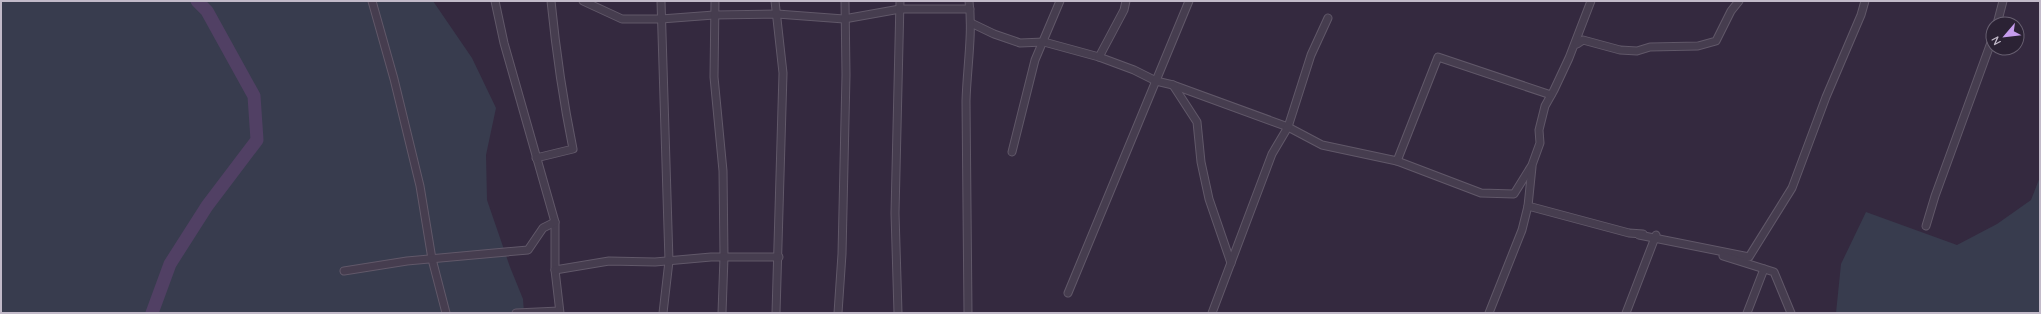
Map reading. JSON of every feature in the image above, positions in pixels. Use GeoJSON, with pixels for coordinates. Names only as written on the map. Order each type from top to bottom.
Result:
{"type":"FeatureCollection","features":[{"type":"Feature","properties":{"kind":"street"},"geometry":{"type":"LineString","coordinates":[[372,1],[394,79],[420,186],[432,258],[446,313]]}},
{"type":"Feature","properties":{"kind":"street"},"geometry":{"type":"LineString","coordinates":[[495,1],[504,43],[555,222],[555,270],[559,312],[516,313]]}},
{"type":"Feature","properties":{"kind":"street"},"geometry":{"type":"LineString","coordinates":[[536,158],[573,150],[556,52],[551,1]]}},
{"type":"Feature","properties":{"kind":"street"},"geometry":{"type":"LineString","coordinates":[[583,1],[622,19],[661,19],[714,15],[777,14],[844,19],[900,9],[970,9]]}},
{"type":"Feature","properties":{"kind":"street"},"geometry":{"type":"LineString","coordinates":[[661,1],[669,261],[663,313]]}},
{"type":"Feature","properties":{"kind":"street"},"geometry":{"type":"LineString","coordinates":[[715,1],[714,77],[723,172],[724,257],[722,313]]}},
{"type":"Feature","properties":{"kind":"street"},"geometry":{"type":"LineString","coordinates":[[775,1],[783,73],[779,257],[776,313]]}},
{"type":"Feature","properties":{"kind":"street"},"geometry":{"type":"LineString","coordinates":[[838,313],[842,254],[846,75],[844,19],[845,1]]}},
{"type":"Feature","properties":{"kind":"street"},"geometry":{"type":"LineString","coordinates":[[898,313],[895,213],[900,66],[900,1]]}},
{"type":"Feature","properties":{"kind":"street"},"geometry":{"type":"LineString","coordinates":[[968,313],[966,90],[971,22],[969,1]]}},
{"type":"Feature","properties":{"kind":"street"},"geometry":{"type":"LineString","coordinates":[[1012,152],[1035,60],[1044,42],[1060,1]]}},
{"type":"Feature","properties":{"kind":"street"},"geometry":{"type":"LineString","coordinates":[[1099,57],[1124,10],[1126,1]]}},
{"type":"Feature","properties":{"kind":"street"},"geometry":{"type":"LineString","coordinates":[[1068,293],[1189,1]]}},
{"type":"Feature","properties":{"kind":"street"},"geometry":{"type":"LineString","coordinates":[[971,22],[994,34],[1020,43],[1044,42],[1099,57],[1134,70],[1156,81],[1172,85],[1288,127],[1322,145],[1396,161],[1481,193],[1514,194],[1532,165],[1540,143],[1539,130],[1545,106],[1578,38],[1591,1]]}},
{"type":"Feature","properties":{"kind":"street"},"geometry":{"type":"LineString","coordinates":[[1577,44],[1583,40],[1620,50],[1637,51],[1650,47],[1698,46],[1716,41],[1731,11],[1739,1]]}},
{"type":"Feature","properties":{"kind":"street"},"geometry":{"type":"LineString","coordinates":[[1639,235],[1749,257],[1792,188],[1826,97],[1861,15],[1865,1]]}},
{"type":"Feature","properties":{"kind":"street"},"geometry":{"type":"LineString","coordinates":[[1999,16],[2003,1]]}},
{"type":"Feature","properties":{"kind":"street"},"geometry":{"type":"LineString","coordinates":[[1212,313],[1272,154],[1288,127],[1311,55],[1328,18]]}},
{"type":"Feature","properties":{"kind":"street"},"geometry":{"type":"LineString","coordinates":[[1926,226],[1935,196],[1986,56]]}},
{"type":"Feature","properties":{"kind":"street"},"geometry":{"type":"LineString","coordinates":[[1396,161],[1438,57],[1551,95]]}},
{"type":"Feature","properties":{"kind":"street"},"geometry":{"type":"LineString","coordinates":[[1172,85],[1197,122],[1201,162],[1209,199],[1231,263]]}},
{"type":"Feature","properties":{"kind":"street"},"geometry":{"type":"LineString","coordinates":[[1489,313],[1522,230],[1528,206],[1532,165]]}},
{"type":"Feature","properties":{"kind":"street"},"geometry":{"type":"LineString","coordinates":[[1528,206],[1629,233],[1656,235],[1774,272],[1791,313]]}},
{"type":"Feature","properties":{"kind":"street"},"geometry":{"type":"LineString","coordinates":[[344,271],[432,258],[528,250],[543,228],[555,222]]}},
{"type":"Feature","properties":{"kind":"street"},"geometry":{"type":"LineString","coordinates":[[1626,313],[1656,235]]}},
{"type":"Feature","properties":{"kind":"street"},"geometry":{"type":"LineString","coordinates":[[555,270],[609,261],[655,262],[711,257],[779,257]]}},
{"type":"Feature","properties":{"kind":"street"},"geometry":{"type":"LineString","coordinates":[[1746,313],[1764,269]]}},
{"type":"Feature","properties":{"kind":"shaded area"},"geometry":{"type":"Polygon","coordinates":[[[1,1],[433,1],[472,58],[496,108],[486,155],[487,200],[510,267],[523,299],[524,313],[1,313],[1,1]]]}},
{"type":"Feature","properties":{"kind":"shaded area"},"geometry":{"type":"Polygon","coordinates":[[[2040,177],[2040,313],[1836,313],[1841,264],[1866,212],[1957,245],[1997,224],[2031,200],[2040,177]]]}},
{"type":"Feature","properties":{"kind":"waterway"},"geometry":{"type":"LineString","coordinates":[[152,313],[170,264],[207,206],[257,140],[254,96],[207,11],[197,1]]}}]}
